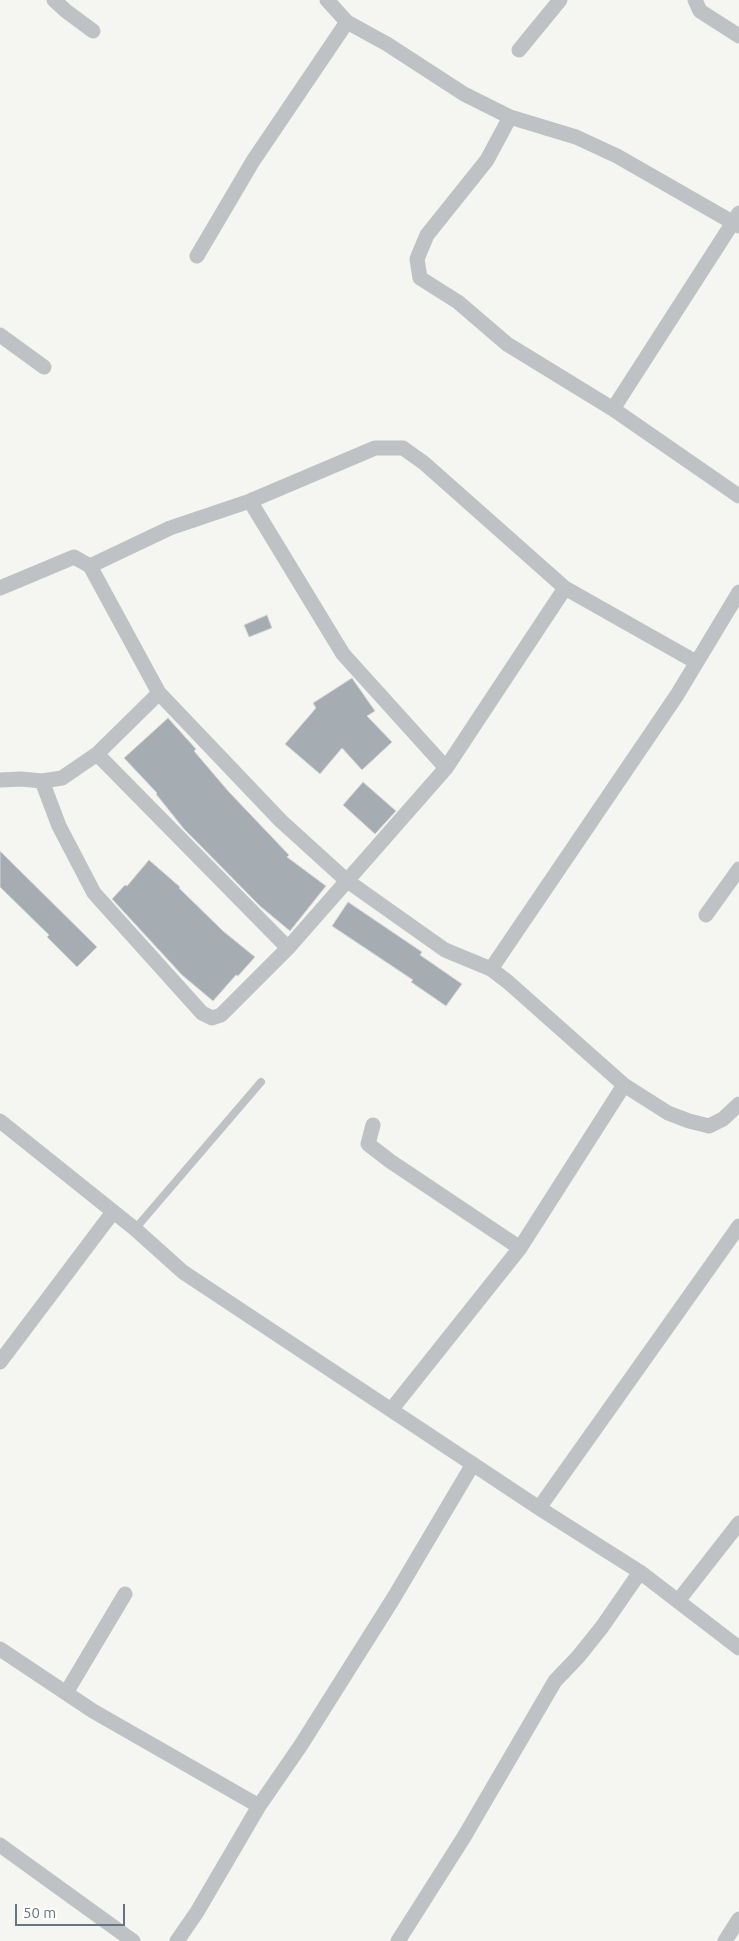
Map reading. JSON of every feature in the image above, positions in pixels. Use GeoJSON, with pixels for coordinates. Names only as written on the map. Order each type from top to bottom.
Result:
{"type":"FeatureCollection","features":[{"type":"Feature","properties":{"kind":"street"},"geometry":{"type":"LineString","coordinates":[[54,0],[93,31]]}},
{"type":"Feature","properties":{"kind":"street"},"geometry":{"type":"LineString","coordinates":[[327,0],[347,22],[387,44],[464,94],[510,117],[576,137],[617,156],[737,220],[612,409]]}},
{"type":"Feature","properties":{"kind":"street"},"geometry":{"type":"LineString","coordinates":[[518,50],[560,0]]}},
{"type":"Feature","properties":{"kind":"street"},"geometry":{"type":"LineString","coordinates":[[695,0],[700,11],[739,36]]}},
{"type":"Feature","properties":{"kind":"street"},"geometry":{"type":"LineString","coordinates":[[197,256],[253,161],[347,22]]}},
{"type":"Feature","properties":{"kind":"street"},"geometry":{"type":"LineString","coordinates":[[510,117],[487,160],[454,204],[427,235],[417,259],[420,278],[458,302],[507,344],[612,409],[739,496]]}},
{"type":"Feature","properties":{"kind":"street"},"geometry":{"type":"LineString","coordinates":[[0,335],[44,367]]}},
{"type":"Feature","properties":{"kind":"street"},"geometry":{"type":"LineString","coordinates":[[90,566],[170,528],[250,501],[375,448],[403,448],[424,464],[565,588],[634,625],[696,662]]}},
{"type":"Feature","properties":{"kind":"street"},"geometry":{"type":"LineString","coordinates":[[250,501],[343,654],[446,768]]}},
{"type":"Feature","properties":{"kind":"street"},"geometry":{"type":"LineString","coordinates":[[0,588],[74,556],[90,566],[158,693],[281,821],[346,880],[445,950],[491,969],[624,1085],[668,1113],[689,1122],[709,1126],[722,1120],[739,1104]]}},
{"type":"Feature","properties":{"kind":"street"},"geometry":{"type":"LineString","coordinates":[[42,781],[58,826],[94,893],[202,1014],[212,1018],[221,1015],[288,948],[446,768],[565,588]]}},
{"type":"Feature","properties":{"kind":"street"},"geometry":{"type":"LineString","coordinates":[[491,969],[672,703],[738,594]]}},
{"type":"Feature","properties":{"kind":"street"},"geometry":{"type":"LineString","coordinates":[[0,780],[42,781],[62,778],[97,754],[158,693]]}},
{"type":"Feature","properties":{"kind":"street"},"geometry":{"type":"LineString","coordinates":[[97,754],[288,948]]}},
{"type":"Feature","properties":{"kind":"street"},"geometry":{"type":"LineString","coordinates":[[706,915],[739,868]]}},
{"type":"Feature","properties":{"kind":"street"},"geometry":{"type":"LineString","coordinates":[[391,1410],[520,1248],[624,1085]]}},
{"type":"Feature","properties":{"kind":"street"},"geometry":{"type":"LineString","coordinates":[[0,1121],[135,1229],[183,1272],[539,1508],[640,1572],[739,1648]]}},
{"type":"Feature","properties":{"kind":"street"},"geometry":{"type":"LineString","coordinates":[[373,1124],[368,1144],[390,1161],[520,1248]]}},
{"type":"Feature","properties":{"kind":"street"},"geometry":{"type":"LineString","coordinates":[[0,1362],[113,1212]]}},
{"type":"Feature","properties":{"kind":"street"},"geometry":{"type":"LineString","coordinates":[[539,1508],[739,1226]]}},
{"type":"Feature","properties":{"kind":"street"},"geometry":{"type":"LineString","coordinates":[[177,1941],[197,1912],[259,1806],[301,1745],[388,1607],[473,1464]]}},
{"type":"Feature","properties":{"kind":"street"},"geometry":{"type":"LineString","coordinates":[[678,1601],[739,1523]]}},
{"type":"Feature","properties":{"kind":"street"},"geometry":{"type":"LineString","coordinates":[[398,1941],[464,1837],[555,1681],[578,1657],[602,1627],[640,1572]]}},
{"type":"Feature","properties":{"kind":"street"},"geometry":{"type":"LineString","coordinates":[[66,1694],[125,1594]]}},
{"type":"Feature","properties":{"kind":"street"},"geometry":{"type":"LineString","coordinates":[[0,1648],[93,1711],[259,1806]]}},
{"type":"Feature","properties":{"kind":"street"},"geometry":{"type":"LineString","coordinates":[[0,1845],[133,1941]]}},
{"type":"Feature","properties":{"kind":"street"},"geometry":{"type":"LineString","coordinates":[[725,1941],[739,1919]]}},
{"type":"Feature","properties":{"kind":"lane"},"geometry":{"type":"LineString","coordinates":[[135,1229],[261,1082]]}},
{"type":"Feature","properties":{"kind":"building"},"geometry":{"type":"Polygon","coordinates":[[[267,615],[272,628],[249,637],[244,625],[267,615]]]}},
{"type":"Feature","properties":{"kind":"building"},"geometry":{"type":"Polygon","coordinates":[[[352,678],[375,711],[367,716],[392,742],[362,770],[342,748],[320,774],[285,744],[316,708],[313,703],[352,678]]]}},
{"type":"Feature","properties":{"kind":"building"},"geometry":{"type":"Polygon","coordinates":[[[168,718],[196,749],[194,751],[229,792],[289,855],[287,857],[326,886],[290,931],[260,906],[184,829],[157,793],[124,758],[168,718]]]}},
{"type":"Feature","properties":{"kind":"building"},"geometry":{"type":"Polygon","coordinates":[[[363,782],[396,811],[375,834],[343,805],[363,782]]]}},
{"type":"Feature","properties":{"kind":"building"},"geometry":{"type":"Polygon","coordinates":[[[0,851],[97,947],[77,967],[47,937],[49,935],[0,887],[0,851]]]}},
{"type":"Feature","properties":{"kind":"building"},"geometry":{"type":"Polygon","coordinates":[[[149,860],[180,887],[223,931],[255,957],[213,1001],[182,975],[112,899],[125,885],[127,886],[149,860]]]}},
{"type":"Feature","properties":{"kind":"building"},"geometry":{"type":"Polygon","coordinates":[[[348,902],[422,952],[420,955],[462,984],[446,1006],[411,982],[413,980],[332,926],[348,902]]]}}]}
